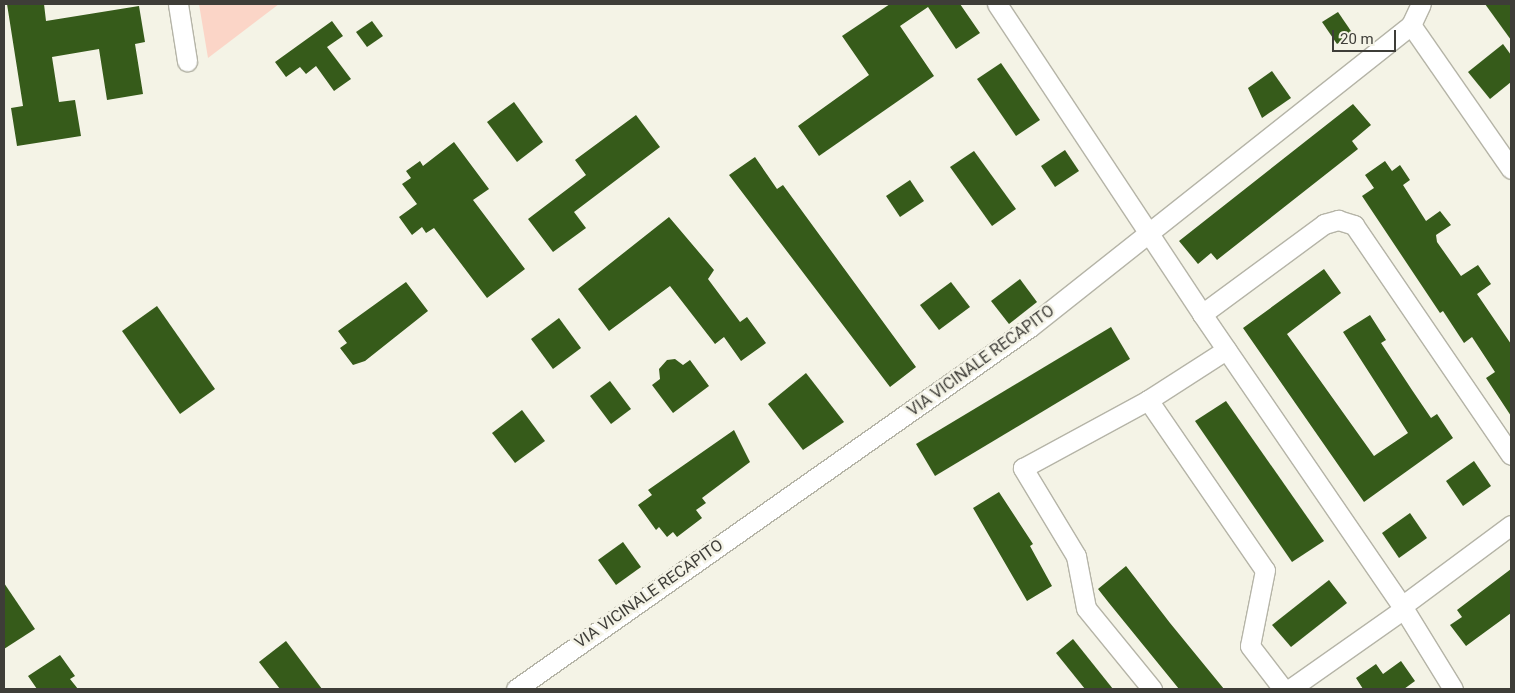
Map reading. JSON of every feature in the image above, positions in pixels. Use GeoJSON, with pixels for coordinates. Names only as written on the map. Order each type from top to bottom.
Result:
{"type":"FeatureCollection","features":[{"type":"Feature","properties":{"kind":"street"},"geometry":{"type":"LineString","coordinates":[[178,4],[187,61]]}},
{"type":"Feature","properties":{"kind":"street"},"geometry":{"type":"LineString","coordinates":[[998,4],[1226,350],[1403,607],[1453,689]]}},
{"type":"Feature","properties":{"kind":"street","name":"VIA VICINALE RECAPITO"},"geometry":{"type":"LineString","coordinates":[[516,689],[1030,327],[1410,25],[1421,4]]}},
{"type":"Feature","properties":{"kind":"street"},"geometry":{"type":"LineString","coordinates":[[1410,25],[1511,169]]}},
{"type":"Feature","properties":{"kind":"street"},"geometry":{"type":"LineString","coordinates":[[1202,314],[1324,224],[1338,220],[1354,225],[1511,455]]}},
{"type":"Feature","properties":{"kind":"street"},"geometry":{"type":"LineString","coordinates":[[1152,689],[1086,608],[1076,556],[1023,468],[1148,400],[1226,350]]}},
{"type":"Feature","properties":{"kind":"street"},"geometry":{"type":"LineString","coordinates":[[1148,400],[1265,570],[1250,646],[1283,689]]}},
{"type":"Feature","properties":{"kind":"street"},"geometry":{"type":"LineString","coordinates":[[1290,689],[1511,525]]}},
{"type":"Feature","properties":{"kind":"shaded area"},"geometry":{"type":"Polygon","coordinates":[[[199,4],[279,4],[208,58],[199,4]]]}},
{"type":"Feature","properties":{"kind":"building"},"geometry":{"type":"Polygon","coordinates":[[[7,4],[44,4],[46,21],[139,6],[145,42],[135,44],[143,94],[107,100],[99,49],[52,57],[59,102],[75,100],[81,136],[17,146],[11,108],[23,106],[7,4]]]}},
{"type":"Feature","properties":{"kind":"building"},"geometry":{"type":"Polygon","coordinates":[[[890,4],[960,4],[980,33],[956,49],[928,7],[900,26],[934,76],[819,156],[798,126],[869,75],[842,36],[890,4]]]}},
{"type":"Feature","properties":{"kind":"building"},"geometry":{"type":"Polygon","coordinates":[[[1485,4],[1511,4],[1511,40],[1485,4]]]}},
{"type":"Feature","properties":{"kind":"building"},"geometry":{"type":"Polygon","coordinates":[[[1338,12],[1353,34],[1337,44],[1322,22],[1338,12]]]}},
{"type":"Feature","properties":{"kind":"building"},"geometry":{"type":"Polygon","coordinates":[[[332,21],[343,36],[327,47],[351,79],[334,91],[316,66],[306,74],[300,67],[286,77],[275,62],[332,21]]]}},
{"type":"Feature","properties":{"kind":"building"},"geometry":{"type":"Polygon","coordinates":[[[372,21],[383,36],[367,47],[356,32],[372,21]]]}},
{"type":"Feature","properties":{"kind":"building"},"geometry":{"type":"Polygon","coordinates":[[[1503,44],[1511,55],[1511,82],[1490,99],[1468,72],[1503,44]]]}},
{"type":"Feature","properties":{"kind":"building"},"geometry":{"type":"Polygon","coordinates":[[[1001,63],[1040,120],[1016,136],[977,79],[1001,63]]]}},
{"type":"Feature","properties":{"kind":"building"},"geometry":{"type":"Polygon","coordinates":[[[1272,71],[1291,98],[1262,118],[1248,88],[1272,71]]]}},
{"type":"Feature","properties":{"kind":"building"},"geometry":{"type":"Polygon","coordinates":[[[514,102],[543,142],[517,162],[487,122],[514,102]]]}},
{"type":"Feature","properties":{"kind":"building"},"geometry":{"type":"Polygon","coordinates":[[[1353,104],[1371,125],[1352,141],[1358,149],[1217,260],[1211,253],[1198,264],[1179,241],[1353,104]]]}},
{"type":"Feature","properties":{"kind":"building"},"geometry":{"type":"Polygon","coordinates":[[[636,115],[660,147],[574,212],[586,228],[553,252],[528,219],[586,175],[575,160],[636,115]]]}},
{"type":"Feature","properties":{"kind":"building"},"geometry":{"type":"Polygon","coordinates":[[[454,142],[489,189],[473,200],[525,269],[487,298],[434,228],[426,233],[422,227],[412,235],[399,217],[417,204],[402,184],[411,178],[406,171],[420,161],[423,166],[454,142]]]}},
{"type":"Feature","properties":{"kind":"building"},"geometry":{"type":"Polygon","coordinates":[[[1065,150],[1079,171],[1055,187],[1041,166],[1065,150]]]}},
{"type":"Feature","properties":{"kind":"building"},"geometry":{"type":"Polygon","coordinates":[[[974,151],[1016,209],[992,226],[950,167],[974,151]]]}},
{"type":"Feature","properties":{"kind":"building"},"geometry":{"type":"Polygon","coordinates":[[[755,157],[777,189],[783,185],[916,367],[890,387],[729,175],[755,157]]]}},
{"type":"Feature","properties":{"kind":"building"},"geometry":{"type":"Polygon","coordinates":[[[1385,161],[1392,171],[1400,165],[1410,180],[1403,185],[1426,221],[1440,211],[1451,225],[1436,235],[1437,242],[1461,276],[1478,265],[1491,284],[1477,294],[1511,344],[1511,416],[1486,378],[1495,372],[1472,337],[1464,343],[1443,311],[1440,313],[1362,196],[1374,188],[1365,175],[1385,161]]]}},
{"type":"Feature","properties":{"kind":"building"},"geometry":{"type":"Polygon","coordinates":[[[910,180],[924,201],[900,217],[886,196],[910,180]]]}},
{"type":"Feature","properties":{"kind":"building"},"geometry":{"type":"Polygon","coordinates":[[[669,217],[714,270],[708,279],[740,322],[747,317],[766,343],[741,361],[724,337],[715,344],[670,286],[609,331],[578,289],[669,217]]]}},
{"type":"Feature","properties":{"kind":"building"},"geometry":{"type":"Polygon","coordinates":[[[1324,269],[1341,293],[1287,334],[1374,456],[1408,433],[1343,332],[1370,315],[1386,340],[1381,343],[1412,390],[1431,418],[1437,414],[1453,438],[1364,502],[1243,328],[1324,269]]]}},
{"type":"Feature","properties":{"kind":"building"},"geometry":{"type":"Polygon","coordinates":[[[1020,279],[1037,302],[1009,324],[991,301],[1020,279]]]}},
{"type":"Feature","properties":{"kind":"building"},"geometry":{"type":"Polygon","coordinates":[[[406,282],[428,311],[365,361],[353,365],[340,348],[347,343],[338,331],[406,282]]]}},
{"type":"Feature","properties":{"kind":"building"},"geometry":{"type":"Polygon","coordinates":[[[951,282],[970,307],[939,330],[920,305],[951,282]]]}},
{"type":"Feature","properties":{"kind":"building"},"geometry":{"type":"Polygon","coordinates":[[[157,306],[215,389],[180,414],[122,331],[157,306]]]}},
{"type":"Feature","properties":{"kind":"building"},"geometry":{"type":"Polygon","coordinates":[[[559,318],[581,348],[553,369],[531,339],[559,318]]]}},
{"type":"Feature","properties":{"kind":"building"},"geometry":{"type":"Polygon","coordinates":[[[1111,327],[1130,359],[935,476],[916,444],[1111,327]]]}},
{"type":"Feature","properties":{"kind":"building"},"geometry":{"type":"Polygon","coordinates":[[[675,359],[683,365],[690,360],[709,386],[673,413],[652,385],[660,379],[659,369],[667,360],[675,359]]]}},
{"type":"Feature","properties":{"kind":"building"},"geometry":{"type":"Polygon","coordinates":[[[806,373],[844,422],[803,450],[768,404],[806,373]]]}},
{"type":"Feature","properties":{"kind":"building"},"geometry":{"type":"Polygon","coordinates":[[[610,381],[631,409],[611,424],[590,396],[610,381]]]}},
{"type":"Feature","properties":{"kind":"building"},"geometry":{"type":"Polygon","coordinates":[[[1226,401],[1324,541],[1292,562],[1195,421],[1226,401]]]}},
{"type":"Feature","properties":{"kind":"building"},"geometry":{"type":"Polygon","coordinates":[[[522,410],[545,441],[515,463],[492,433],[522,410]]]}},
{"type":"Feature","properties":{"kind":"building"},"geometry":{"type":"Polygon","coordinates":[[[734,430],[750,462],[702,498],[706,503],[696,510],[702,518],[677,537],[673,532],[667,537],[659,527],[656,530],[638,505],[652,495],[648,490],[734,430]]]}},
{"type":"Feature","properties":{"kind":"building"},"geometry":{"type":"Polygon","coordinates":[[[1474,461],[1491,486],[1463,506],[1446,481],[1474,461]]]}},
{"type":"Feature","properties":{"kind":"building"},"geometry":{"type":"Polygon","coordinates":[[[999,492],[1033,544],[1030,546],[1052,586],[1027,601],[973,508],[999,492]]]}},
{"type":"Feature","properties":{"kind":"building"},"geometry":{"type":"Polygon","coordinates":[[[1410,513],[1427,538],[1399,558],[1382,533],[1410,513]]]}},
{"type":"Feature","properties":{"kind":"building"},"geometry":{"type":"Polygon","coordinates":[[[623,542],[641,567],[616,585],[598,560],[623,542]]]}},
{"type":"Feature","properties":{"kind":"building"},"geometry":{"type":"Polygon","coordinates":[[[1126,566],[1224,689],[1179,689],[1109,603],[1098,589],[1126,566]]]}},
{"type":"Feature","properties":{"kind":"building"},"geometry":{"type":"Polygon","coordinates":[[[1511,569],[1511,613],[1466,646],[1450,625],[1462,617],[1457,610],[1511,569]]]}},
{"type":"Feature","properties":{"kind":"building"},"geometry":{"type":"Polygon","coordinates":[[[1329,580],[1347,603],[1291,647],[1272,625],[1329,580]]]}},
{"type":"Feature","properties":{"kind":"building"},"geometry":{"type":"Polygon","coordinates":[[[4,583],[35,629],[4,649],[4,583]]]}},
{"type":"Feature","properties":{"kind":"building"},"geometry":{"type":"Polygon","coordinates":[[[1073,639],[1113,689],[1085,689],[1056,653],[1073,639]]]}},
{"type":"Feature","properties":{"kind":"building"},"geometry":{"type":"Polygon","coordinates":[[[286,641],[322,689],[280,689],[259,662],[286,641]]]}},
{"type":"Feature","properties":{"kind":"building"},"geometry":{"type":"Polygon","coordinates":[[[60,655],[75,676],[70,679],[78,689],[37,689],[28,676],[60,655]]]}},
{"type":"Feature","properties":{"kind":"building"},"geometry":{"type":"Polygon","coordinates":[[[1401,661],[1415,681],[1404,689],[1363,689],[1356,678],[1376,664],[1383,674],[1401,661]]]}}]}
